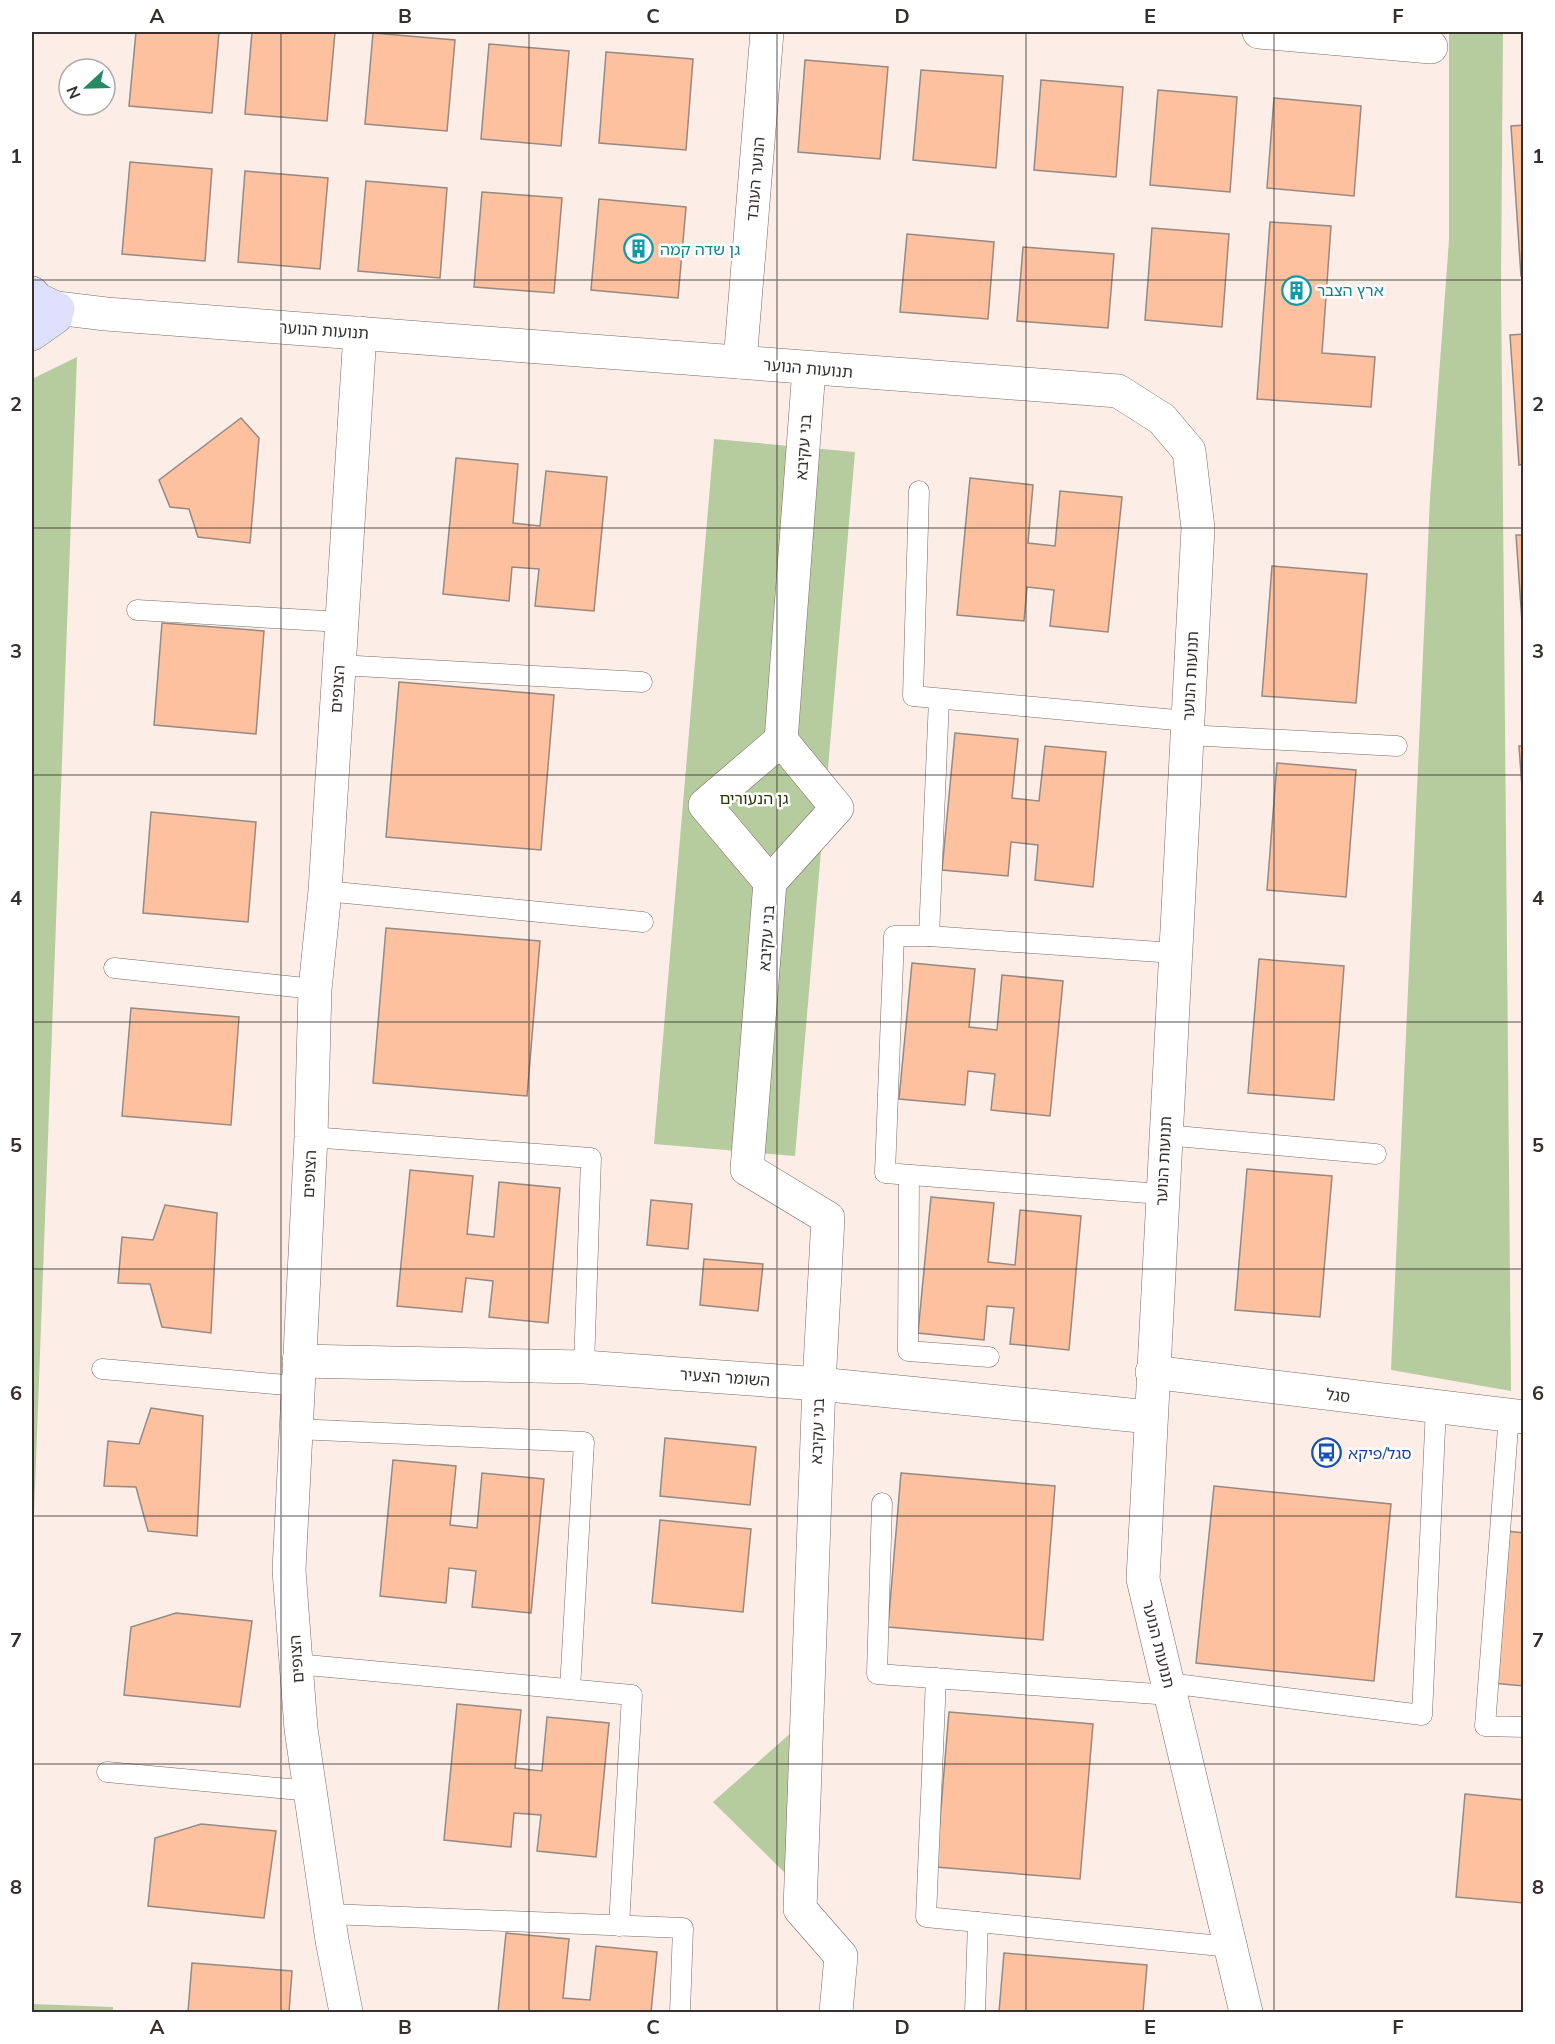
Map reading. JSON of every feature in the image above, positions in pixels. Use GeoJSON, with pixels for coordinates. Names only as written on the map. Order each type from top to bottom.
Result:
{"type":"FeatureCollection","features":[{"type":"Feature","properties":{"kind":"street","name":"הנוער העובד"},"geometry":{"type":"LineString","coordinates":[[740,362],[767,32]]}},
{"type":"Feature","properties":{"kind":"street"},"geometry":{"type":"LineString","coordinates":[[1259,32],[1431,47]]}},
{"type":"Feature","properties":{"kind":"street","name":"תנועות הנוער"},"geometry":{"type":"LineString","coordinates":[[40,313],[90,313],[1118,391],[1161,419],[1189,451],[1198,528],[1161,1194],[1143,1579],[1246,2013]]}},
{"type":"Feature","properties":{"kind":"street","name":"הצופים"},"geometry":{"type":"LineString","coordinates":[[346,2013],[301,1730],[289,1570],[311,1137],[315,989],[325,891],[360,333]]}},
{"type":"Feature","properties":{"kind":"street","name":"בני עקיבא"},"geometry":{"type":"LineString","coordinates":[[809,369],[781,740],[837,808],[770,882],[747,1169],[828,1218],[819,1384],[800,1909],[841,1956],[837,2013]]}},
{"type":"Feature","properties":{"kind":"street","name":"בני עקיבא"},"geometry":{"type":"LineString","coordinates":[[770,882],[705,805],[781,740]]}},
{"type":"Feature","properties":{"kind":"street","name":"השומר הצעיר"},"geometry":{"type":"LineString","coordinates":[[299,1373],[584,1367],[819,1384],[1150,1418]]}},
{"type":"Feature","properties":{"kind":"street","name":"סגל"},"geometry":{"type":"LineString","coordinates":[[1152,1372],[1516,1416]]}},
{"type":"Feature","properties":{"kind":"lane"},"geometry":{"type":"LineString","coordinates":[[920,491],[913,696],[1187,728],[1397,746]]}},
{"type":"Feature","properties":{"kind":"lane"},"geometry":{"type":"LineString","coordinates":[[137,610],[341,622]]}},
{"type":"Feature","properties":{"kind":"lane"},"geometry":{"type":"LineString","coordinates":[[339,665],[642,682]]}},
{"type":"Feature","properties":{"kind":"lane"},"geometry":{"type":"LineString","coordinates":[[929,936],[939,699]]}},
{"type":"Feature","properties":{"kind":"lane"},"geometry":{"type":"LineString","coordinates":[[325,891],[643,922]]}},
{"type":"Feature","properties":{"kind":"lane"},"geometry":{"type":"LineString","coordinates":[[1161,1194],[885,1173],[894,936],[929,936],[1174,953]]}},
{"type":"Feature","properties":{"kind":"lane"},"geometry":{"type":"LineString","coordinates":[[114,968],[315,989]]}},
{"type":"Feature","properties":{"kind":"lane"},"geometry":{"type":"LineString","coordinates":[[1165,1135],[1376,1154]]}},
{"type":"Feature","properties":{"kind":"lane"},"geometry":{"type":"LineString","coordinates":[[311,1137],[591,1158],[584,1367]]}},
{"type":"Feature","properties":{"kind":"lane"},"geometry":{"type":"LineString","coordinates":[[909,1175],[908,1351],[989,1357]]}},
{"type":"Feature","properties":{"kind":"lane"},"geometry":{"type":"LineString","coordinates":[[102,1369],[299,1373]]}},
{"type":"Feature","properties":{"kind":"lane"},"geometry":{"type":"LineString","coordinates":[[882,1503],[877,1674],[1169,1689],[1422,1715],[1436,1407]]}},
{"type":"Feature","properties":{"kind":"lane"},"geometry":{"type":"LineString","coordinates":[[1516,1416],[1485,1726],[1524,1727]]}},
{"type":"Feature","properties":{"kind":"lane"},"geometry":{"type":"LineString","coordinates":[[296,1429],[584,1442],[570,1689]]}},
{"type":"Feature","properties":{"kind":"lane"},"geometry":{"type":"LineString","coordinates":[[296,1664],[632,1695],[619,1926]]}},
{"type":"Feature","properties":{"kind":"lane"},"geometry":{"type":"LineString","coordinates":[[936,1678],[926,1917],[1231,1947]]}},
{"type":"Feature","properties":{"kind":"lane"},"geometry":{"type":"LineString","coordinates":[[108,1772],[311,1791]]}},
{"type":"Feature","properties":{"kind":"lane"},"geometry":{"type":"LineString","coordinates":[[329,1914],[683,1928],[680,2013]]}},
{"type":"Feature","properties":{"kind":"lane"},"geometry":{"type":"LineString","coordinates":[[975,2013],[978,1922]]}},
{"type":"Feature","properties":{"kind":"green space"},"geometry":{"type":"Polygon","coordinates":[[[1449,32],[1503,32],[1501,284],[1511,1391],[1391,1370],[1430,498],[1449,240],[1449,32]]]}},
{"type":"Feature","properties":{"kind":"green space"},"geometry":{"type":"Polygon","coordinates":[[[77,357],[32,1569],[32,379],[77,357]]]}},
{"type":"Feature","properties":{"kind":"green space","name":"גן הנעורים"},"geometry":{"type":"Polygon","coordinates":[[[714,439],[855,452],[795,1156],[654,1144],[714,439]]]}},
{"type":"Feature","properties":{"kind":"green space"},"geometry":{"type":"Polygon","coordinates":[[[793,1731],[787,1875],[713,1802],[793,1731]]]}},
{"type":"Feature","properties":{"kind":"green space"},"geometry":{"type":"Polygon","coordinates":[[[32,2004],[113,2007],[113,2012],[32,2012],[32,2004]]]}},
{"type":"Feature","properties":{"kind":"building"},"geometry":{"type":"Polygon","coordinates":[[[136,32],[219,32],[212,113],[129,106],[136,32]]]}},
{"type":"Feature","properties":{"kind":"building"},"geometry":{"type":"Polygon","coordinates":[[[252,32],[335,32],[327,121],[245,114],[252,32]]]}},
{"type":"Feature","properties":{"kind":"building"},"geometry":{"type":"Polygon","coordinates":[[[373,33],[455,40],[447,131],[365,124],[373,33]]]}},
{"type":"Feature","properties":{"kind":"building"},"geometry":{"type":"Polygon","coordinates":[[[489,44],[569,51],[561,146],[481,139],[489,44]]]}},
{"type":"Feature","properties":{"kind":"building"},"geometry":{"type":"Polygon","coordinates":[[[606,52],[693,59],[686,150],[599,143],[606,52]]]}},
{"type":"Feature","properties":{"kind":"building"},"geometry":{"type":"Polygon","coordinates":[[[805,60],[888,67],[880,159],[798,152],[805,60]]]}},
{"type":"Feature","properties":{"kind":"building"},"geometry":{"type":"Polygon","coordinates":[[[921,70],[1003,76],[996,168],[913,160],[921,70]]]}},
{"type":"Feature","properties":{"kind":"building"},"geometry":{"type":"Polygon","coordinates":[[[1041,80],[1123,87],[1116,177],[1034,170],[1041,80]]]}},
{"type":"Feature","properties":{"kind":"building"},"geometry":{"type":"Polygon","coordinates":[[[1158,90],[1237,97],[1230,192],[1150,185],[1158,90]]]}},
{"type":"Feature","properties":{"kind":"building"},"geometry":{"type":"Polygon","coordinates":[[[1274,98],[1361,106],[1354,196],[1267,188],[1274,98]]]}},
{"type":"Feature","properties":{"kind":"building"},"geometry":{"type":"Polygon","coordinates":[[[1524,125],[1524,276],[1521,276],[1511,126],[1524,125]]]}},
{"type":"Feature","properties":{"kind":"building"},"geometry":{"type":"Polygon","coordinates":[[[130,162],[212,169],[205,261],[122,254],[130,162]]]}},
{"type":"Feature","properties":{"kind":"building"},"geometry":{"type":"Polygon","coordinates":[[[245,171],[328,178],[320,269],[238,262],[245,171]]]}},
{"type":"Feature","properties":{"kind":"building"},"geometry":{"type":"Polygon","coordinates":[[[366,181],[447,188],[440,278],[358,271],[366,181]]]}},
{"type":"Feature","properties":{"kind":"building"},"geometry":{"type":"Polygon","coordinates":[[[482,192],[562,198],[554,293],[474,287],[482,192]]]}},
{"type":"Feature","properties":{"kind":"building","name":"גן שדה קמה"},"geometry":{"type":"Polygon","coordinates":[[[599,199],[686,207],[678,298],[591,290],[599,199]]]}},
{"type":"Feature","properties":{"kind":"building","name":"ארץ הצבר"},"geometry":{"type":"Polygon","coordinates":[[[1270,222],[1331,226],[1322,353],[1375,357],[1371,407],[1257,399],[1270,222]]]}},
{"type":"Feature","properties":{"kind":"building"},"geometry":{"type":"Polygon","coordinates":[[[1152,228],[1229,234],[1222,327],[1145,320],[1152,228]]]}},
{"type":"Feature","properties":{"kind":"building"},"geometry":{"type":"Polygon","coordinates":[[[907,234],[994,242],[988,319],[900,312],[907,234]]]}},
{"type":"Feature","properties":{"kind":"building"},"geometry":{"type":"Polygon","coordinates":[[[1023,247],[1114,254],[1108,328],[1017,321],[1023,247]]]}},
{"type":"Feature","properties":{"kind":"building"},"geometry":{"type":"Polygon","coordinates":[[[1524,334],[1524,464],[1519,465],[1510,335],[1524,334]]]}},
{"type":"Feature","properties":{"kind":"building"},"geometry":{"type":"Polygon","coordinates":[[[241,418],[259,438],[250,543],[198,537],[189,509],[170,507],[159,480],[241,418]]]}},
{"type":"Feature","properties":{"kind":"building"},"geometry":{"type":"Polygon","coordinates":[[[456,458],[518,464],[513,523],[540,526],[546,471],[607,477],[594,611],[535,606],[539,569],[512,567],[509,601],[443,594],[456,458]]]}},
{"type":"Feature","properties":{"kind":"building"},"geometry":{"type":"Polygon","coordinates":[[[970,478],[1033,485],[1028,543],[1055,546],[1060,491],[1122,497],[1108,632],[1050,626],[1054,590],[1027,587],[1024,621],[957,615],[970,478]]]}},
{"type":"Feature","properties":{"kind":"building"},"geometry":{"type":"Polygon","coordinates":[[[1516,535],[1524,535],[1524,651],[1516,535]]]}},
{"type":"Feature","properties":{"kind":"building"},"geometry":{"type":"Polygon","coordinates":[[[1272,566],[1367,574],[1356,703],[1262,696],[1272,566]]]}},
{"type":"Feature","properties":{"kind":"building"},"geometry":{"type":"Polygon","coordinates":[[[162,623],[264,631],[256,734],[154,725],[162,623]]]}},
{"type":"Feature","properties":{"kind":"building"},"geometry":{"type":"Polygon","coordinates":[[[399,682],[554,695],[541,850],[386,837],[399,682]]]}},
{"type":"Feature","properties":{"kind":"building"},"geometry":{"type":"Polygon","coordinates":[[[955,733],[1018,739],[1012,798],[1039,801],[1045,746],[1106,752],[1093,887],[1035,880],[1038,845],[1011,842],[1008,876],[942,870],[955,733]]]}},
{"type":"Feature","properties":{"kind":"building"},"geometry":{"type":"Polygon","coordinates":[[[1519,746],[1524,746],[1524,815],[1519,746]]]}},
{"type":"Feature","properties":{"kind":"building"},"geometry":{"type":"Polygon","coordinates":[[[1277,763],[1356,770],[1346,897],[1267,890],[1277,763]]]}},
{"type":"Feature","properties":{"kind":"building"},"geometry":{"type":"Polygon","coordinates":[[[151,812],[256,822],[248,922],[143,913],[151,812]]]}},
{"type":"Feature","properties":{"kind":"building"},"geometry":{"type":"Polygon","coordinates":[[[386,928],[540,941],[527,1096],[373,1083],[386,928]]]}},
{"type":"Feature","properties":{"kind":"building"},"geometry":{"type":"Polygon","coordinates":[[[1259,959],[1344,966],[1334,1100],[1248,1093],[1259,959]]]}},
{"type":"Feature","properties":{"kind":"building"},"geometry":{"type":"Polygon","coordinates":[[[912,963],[975,969],[969,1027],[997,1030],[1002,975],[1063,981],[1050,1116],[991,1110],[995,1074],[968,1071],[965,1105],[899,1099],[912,963]]]}},
{"type":"Feature","properties":{"kind":"building"},"geometry":{"type":"Polygon","coordinates":[[[131,1008],[239,1017],[231,1125],[122,1116],[131,1008]]]}},
{"type":"Feature","properties":{"kind":"building"},"geometry":{"type":"Polygon","coordinates":[[[1247,1169],[1332,1176],[1320,1317],[1235,1310],[1247,1169]]]}},
{"type":"Feature","properties":{"kind":"building"},"geometry":{"type":"Polygon","coordinates":[[[410,1170],[473,1176],[467,1234],[494,1237],[499,1182],[560,1188],[548,1323],[489,1317],[493,1281],[466,1278],[462,1312],[397,1306],[410,1170]]]}},
{"type":"Feature","properties":{"kind":"building"},"geometry":{"type":"Polygon","coordinates":[[[931,1197],[994,1203],[988,1262],[1015,1265],[1020,1210],[1081,1216],[1069,1350],[1010,1344],[1014,1308],[987,1306],[984,1340],[918,1333],[931,1197]]]}},
{"type":"Feature","properties":{"kind":"building"},"geometry":{"type":"Polygon","coordinates":[[[651,1200],[692,1204],[688,1249],[647,1245],[651,1200]]]}},
{"type":"Feature","properties":{"kind":"building"},"geometry":{"type":"Polygon","coordinates":[[[165,1205],[217,1213],[211,1333],[162,1327],[150,1284],[118,1283],[122,1237],[153,1240],[165,1205]]]}},
{"type":"Feature","properties":{"kind":"building"},"geometry":{"type":"Polygon","coordinates":[[[704,1259],[763,1264],[758,1311],[700,1305],[704,1259]]]}},
{"type":"Feature","properties":{"kind":"building"},"geometry":{"type":"Polygon","coordinates":[[[151,1408],[203,1416],[197,1536],[148,1531],[136,1487],[104,1486],[108,1441],[139,1444],[151,1408]]]}},
{"type":"Feature","properties":{"kind":"building"},"geometry":{"type":"Polygon","coordinates":[[[665,1438],[756,1447],[750,1505],[660,1496],[665,1438]]]}},
{"type":"Feature","properties":{"kind":"building"},"geometry":{"type":"Polygon","coordinates":[[[393,1460],[456,1466],[450,1525],[477,1528],[482,1473],[544,1479],[531,1613],[472,1607],[476,1571],[449,1568],[446,1603],[380,1596],[393,1460]]]}},
{"type":"Feature","properties":{"kind":"building"},"geometry":{"type":"Polygon","coordinates":[[[901,1473],[1055,1486],[1043,1640],[888,1627],[901,1473]]]}},
{"type":"Feature","properties":{"kind":"building"},"geometry":{"type":"Polygon","coordinates":[[[1214,1486],[1391,1504],[1374,1681],[1196,1663],[1214,1486]]]}},
{"type":"Feature","properties":{"kind":"building"},"geometry":{"type":"Polygon","coordinates":[[[660,1520],[751,1529],[743,1612],[652,1603],[660,1520]]]}},
{"type":"Feature","properties":{"kind":"building"},"geometry":{"type":"Polygon","coordinates":[[[1506,1531],[1524,1533],[1524,1686],[1492,1683],[1506,1531]]]}},
{"type":"Feature","properties":{"kind":"building"},"geometry":{"type":"Polygon","coordinates":[[[176,1613],[252,1621],[240,1707],[124,1695],[131,1627],[176,1613]]]}},
{"type":"Feature","properties":{"kind":"building"},"geometry":{"type":"Polygon","coordinates":[[[457,1704],[521,1710],[515,1768],[542,1771],[547,1717],[609,1723],[596,1857],[537,1851],[541,1815],[514,1813],[511,1847],[444,1840],[457,1704]]]}},
{"type":"Feature","properties":{"kind":"building"},"geometry":{"type":"Polygon","coordinates":[[[949,1712],[1093,1724],[1080,1879],[936,1867],[949,1712]]]}},
{"type":"Feature","properties":{"kind":"building"},"geometry":{"type":"Polygon","coordinates":[[[1465,1794],[1524,1800],[1524,1903],[1456,1897],[1465,1794]]]}},
{"type":"Feature","properties":{"kind":"building"},"geometry":{"type":"Polygon","coordinates":[[[201,1824],[276,1831],[264,1918],[148,1906],[155,1838],[201,1824]]]}},
{"type":"Feature","properties":{"kind":"building"},"geometry":{"type":"Polygon","coordinates":[[[506,1933],[569,1939],[563,1998],[590,2000],[596,1946],[657,1952],[651,2012],[498,2012],[506,1933]]]}},
{"type":"Feature","properties":{"kind":"building"},"geometry":{"type":"Polygon","coordinates":[[[1004,1953],[1147,1965],[1143,2012],[999,2012],[1004,1953]]]}},
{"type":"Feature","properties":{"kind":"building"},"geometry":{"type":"Polygon","coordinates":[[[192,1963],[292,1971],[289,2012],[188,2012],[192,1963]]]}},
{"type":"Feature","properties":{"kind":"place","name":"גן שדה קמה"},"geometry":{"type":"Point","coordinates":[639,249]}},
{"type":"Feature","properties":{"kind":"place","name":"ארץ הצבר"},"geometry":{"type":"Point","coordinates":[1296,290]}},
{"type":"Feature","properties":{"kind":"place","name":"סגל/פיקא"},"geometry":{"type":"Point","coordinates":[1327,1453]}}]}
